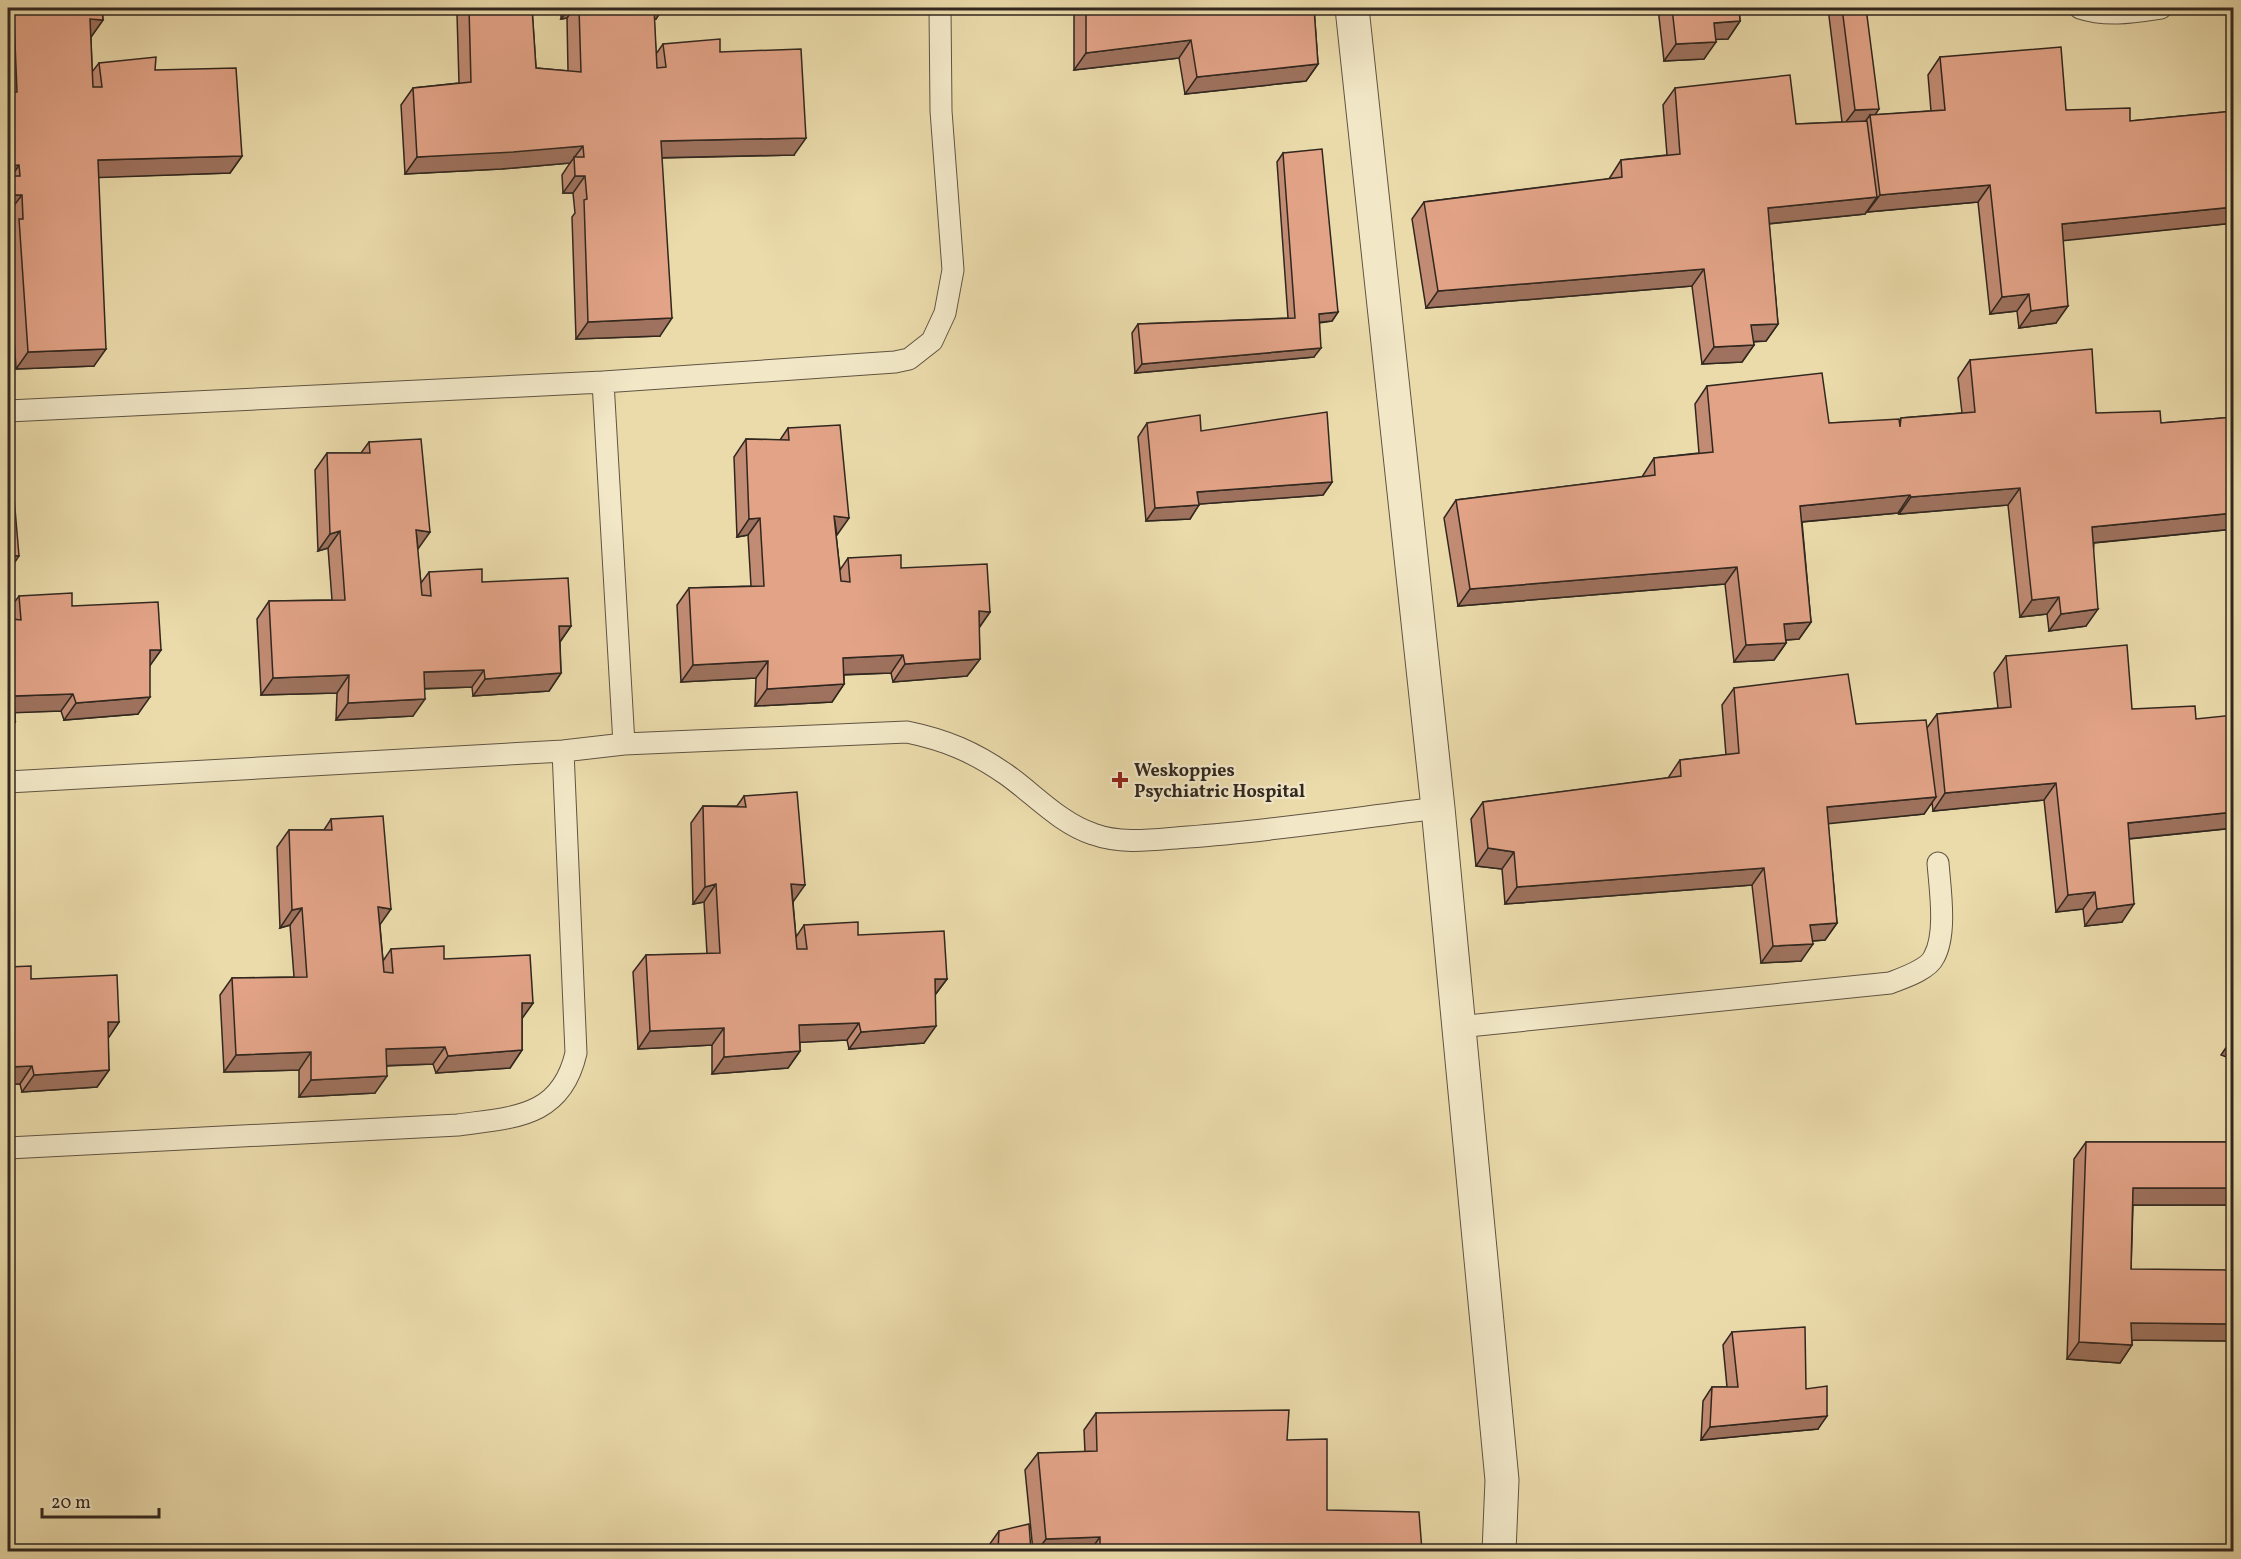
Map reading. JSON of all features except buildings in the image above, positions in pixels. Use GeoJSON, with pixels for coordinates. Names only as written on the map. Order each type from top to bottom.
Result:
{"type":"FeatureCollection","features":[{"type":"Feature","properties":{"kind":"street"},"geometry":{"type":"LineString","coordinates":[[1352,8],[1438,808],[1503,1480],[1499,1551]]}},
{"type":"Feature","properties":{"kind":"lane"},"geometry":{"type":"LineString","coordinates":[[8,411],[603,382],[895,362],[909,359],[932,341],[945,313],[953,270],[941,111],[940,8]]}},
{"type":"Feature","properties":{"kind":"lane"},"geometry":{"type":"LineString","coordinates":[[2080,8],[2121,14],[2161,8]]}},
{"type":"Feature","properties":{"kind":"lane"},"geometry":{"type":"LineString","coordinates":[[603,382],[624,744]]}},
{"type":"Feature","properties":{"kind":"lane"},"geometry":{"type":"LineString","coordinates":[[8,783],[563,751],[624,744],[907,732],[940,739],[978,757],[1008,776],[1052,812],[1094,835],[1130,841],[1218,835],[1438,808]]}},
{"type":"Feature","properties":{"kind":"lane"},"geometry":{"type":"LineString","coordinates":[[8,1148],[458,1125],[515,1117],[533,1112],[554,1098],[572,1073],[576,1053],[563,751]]}},
{"type":"Feature","properties":{"kind":"lane"},"geometry":{"type":"LineString","coordinates":[[1458,1027],[1890,983],[1916,973],[1934,959],[1940,934],[1938,863]]}},
{"type":"Feature","properties":{"kind":"place","name":"Weskoppies Psychiatric Hospital"},"geometry":{"type":"Point","coordinates":[1120,780]}}]}
